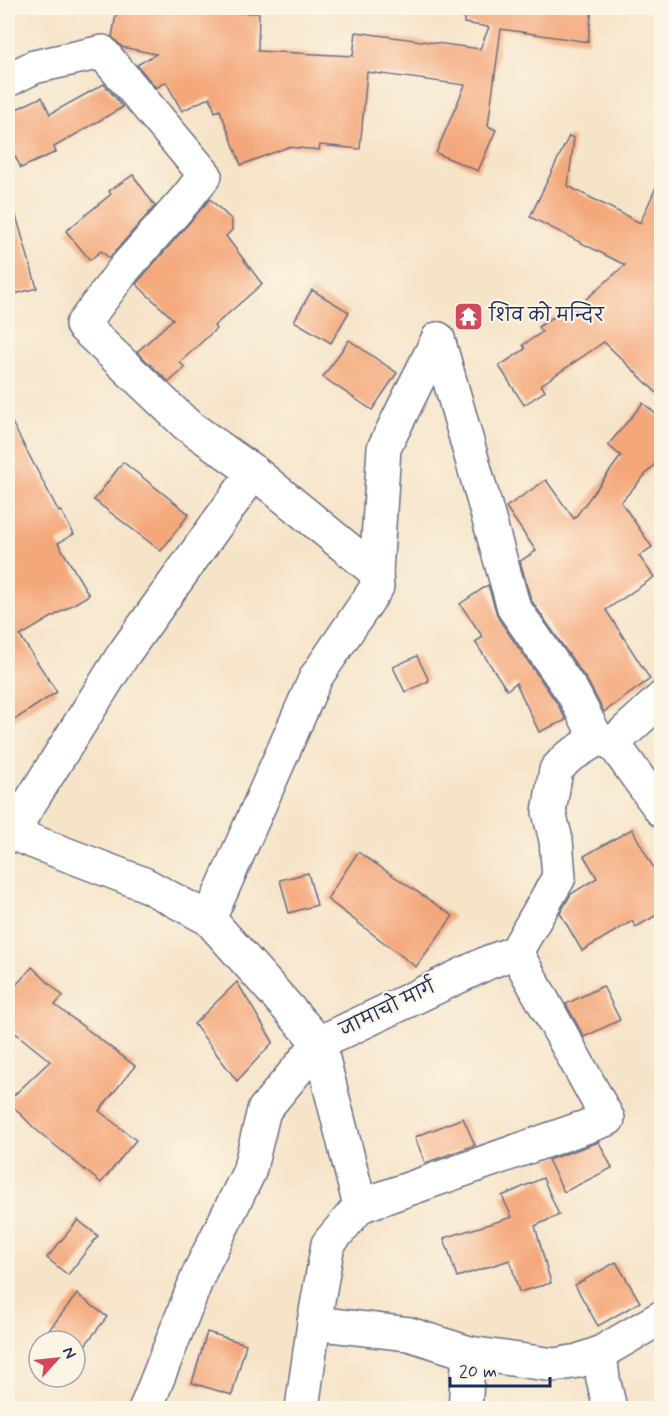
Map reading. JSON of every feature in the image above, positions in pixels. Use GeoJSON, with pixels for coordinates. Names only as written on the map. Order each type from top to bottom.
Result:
{"type":"FeatureCollection","features":[{"type":"Feature","properties":{"kind":"street"},"geometry":{"type":"LineString","coordinates":[[8,80],[34,67],[102,52],[205,175],[125,268],[82,325],[187,425],[254,472],[376,572]]}},
{"type":"Feature","properties":{"kind":"street"},"geometry":{"type":"LineString","coordinates":[[209,919],[316,677],[378,587],[376,572],[384,447],[438,339],[514,608],[605,741],[662,811]]}},
{"type":"Feature","properties":{"kind":"street"},"geometry":{"type":"LineString","coordinates":[[254,472],[123,655],[9,832],[144,884],[209,919],[319,1042],[360,1206]]}},
{"type":"Feature","properties":{"kind":"street"},"geometry":{"type":"LineString","coordinates":[[302,1408],[328,1244],[360,1206],[608,1119],[516,952],[559,877],[556,840],[549,812],[556,770],[567,758],[605,741],[662,698]]}},
{"type":"Feature","properties":{"kind":"street","name":"जामाचो मार्ग"},"geometry":{"type":"LineString","coordinates":[[146,1408],[200,1271],[249,1172],[264,1110],[319,1042],[448,981],[516,952]]}},
{"type":"Feature","properties":{"kind":"street"},"geometry":{"type":"LineString","coordinates":[[314,1323],[409,1334],[469,1353],[554,1365],[578,1361],[600,1353],[662,1317]]}},
{"type":"Feature","properties":{"kind":"street"},"geometry":{"type":"LineString","coordinates":[[465,1408],[469,1353]]}},
{"type":"Feature","properties":{"kind":"street"},"geometry":{"type":"LineString","coordinates":[[600,1353],[610,1408]]}},
{"type":"Feature","properties":{"kind":"building"},"geometry":{"type":"Polygon","coordinates":[[[117,8],[185,8],[184,11],[259,13],[258,51],[353,56],[356,32],[480,49],[489,27],[464,23],[465,8],[592,8],[588,42],[501,29],[488,126],[496,130],[478,171],[436,153],[465,85],[367,72],[360,149],[320,145],[319,150],[288,147],[241,165],[220,110],[215,112],[210,97],[182,111],[166,82],[156,88],[137,65],[156,54],[122,47],[112,37],[117,8]]]}},
{"type":"Feature","properties":{"kind":"building"},"geometry":{"type":"Polygon","coordinates":[[[104,84],[123,107],[54,147],[56,152],[21,168],[8,142],[8,113],[42,97],[50,114],[104,84]]]}},
{"type":"Feature","properties":{"kind":"building"},"geometry":{"type":"Polygon","coordinates":[[[569,136],[574,138],[568,186],[640,223],[662,174],[662,398],[604,342],[541,385],[545,391],[524,405],[499,366],[525,349],[523,345],[542,332],[538,327],[564,310],[568,315],[625,265],[530,217],[569,136]]]}},
{"type":"Feature","properties":{"kind":"building"},"geometry":{"type":"Polygon","coordinates":[[[133,175],[155,206],[109,258],[101,251],[90,260],[66,231],[111,194],[109,191],[133,175]]]}},
{"type":"Feature","properties":{"kind":"building"},"geometry":{"type":"Polygon","coordinates":[[[210,199],[232,220],[232,230],[226,236],[262,284],[214,326],[216,329],[180,362],[185,368],[169,382],[137,352],[173,319],[136,284],[210,199]]]}},
{"type":"Feature","properties":{"kind":"building"},"geometry":{"type":"Polygon","coordinates":[[[15,212],[37,288],[8,296],[8,213],[15,212]]]}},
{"type":"Feature","properties":{"kind":"building"},"geometry":{"type":"Polygon","coordinates":[[[312,290],[349,312],[331,343],[294,321],[312,290]]]}},
{"type":"Feature","properties":{"kind":"building"},"geometry":{"type":"Polygon","coordinates":[[[349,340],[397,373],[372,410],[323,377],[349,340]]]}},
{"type":"Feature","properties":{"kind":"building"},"geometry":{"type":"Polygon","coordinates":[[[643,403],[662,419],[662,456],[621,502],[652,547],[639,556],[654,577],[606,610],[650,679],[604,712],[588,682],[531,600],[520,561],[536,551],[506,507],[546,480],[574,519],[621,456],[608,445],[643,403]]]}},
{"type":"Feature","properties":{"kind":"building"},"geometry":{"type":"Polygon","coordinates":[[[8,415],[59,512],[61,511],[74,534],[58,543],[89,595],[20,636],[57,692],[8,724],[8,415]]]}},
{"type":"Feature","properties":{"kind":"building"},"geometry":{"type":"Polygon","coordinates":[[[123,462],[189,514],[161,551],[94,500],[123,462]]]}},
{"type":"Feature","properties":{"kind":"building"},"geometry":{"type":"Polygon","coordinates":[[[488,585],[498,618],[557,703],[566,720],[539,732],[516,683],[507,690],[475,642],[483,637],[460,604],[488,585]]]}},
{"type":"Feature","properties":{"kind":"building"},"geometry":{"type":"Polygon","coordinates":[[[417,656],[429,681],[405,692],[393,667],[417,656]]]}},
{"type":"Feature","properties":{"kind":"building"},"geometry":{"type":"Polygon","coordinates":[[[632,829],[662,883],[662,912],[636,927],[632,921],[582,951],[560,913],[571,894],[597,878],[584,856],[632,829]]]}},
{"type":"Feature","properties":{"kind":"building"},"geometry":{"type":"Polygon","coordinates":[[[358,852],[453,916],[416,967],[327,899],[358,852]]]}},
{"type":"Feature","properties":{"kind":"building"},"geometry":{"type":"Polygon","coordinates":[[[308,873],[317,905],[289,913],[280,880],[308,873]]]}},
{"type":"Feature","properties":{"kind":"building"},"geometry":{"type":"Polygon","coordinates":[[[32,967],[63,996],[55,1005],[135,1066],[99,1111],[136,1140],[101,1183],[34,1128],[8,1101],[50,1061],[8,1027],[8,994],[32,967]]]}},
{"type":"Feature","properties":{"kind":"building"},"geometry":{"type":"Polygon","coordinates":[[[237,982],[273,1042],[237,1081],[194,1024],[237,982]]]}},
{"type":"Feature","properties":{"kind":"building"},"geometry":{"type":"Polygon","coordinates":[[[603,986],[620,1020],[584,1037],[566,1004],[603,986]]]}},
{"type":"Feature","properties":{"kind":"building"},"geometry":{"type":"Polygon","coordinates":[[[463,1118],[475,1145],[425,1163],[415,1137],[463,1118]]]}},
{"type":"Feature","properties":{"kind":"building"},"geometry":{"type":"Polygon","coordinates":[[[599,1142],[612,1168],[564,1192],[548,1160],[599,1142]]]}},
{"type":"Feature","properties":{"kind":"building"},"geometry":{"type":"Polygon","coordinates":[[[543,1178],[559,1215],[535,1226],[551,1283],[519,1292],[510,1260],[457,1277],[444,1238],[512,1217],[502,1196],[543,1178]]]}},
{"type":"Feature","properties":{"kind":"building"},"geometry":{"type":"Polygon","coordinates":[[[78,1220],[98,1236],[68,1275],[47,1258],[78,1220]]]}},
{"type":"Feature","properties":{"kind":"building"},"geometry":{"type":"Polygon","coordinates":[[[616,1262],[640,1302],[598,1326],[575,1285],[616,1262]]]}},
{"type":"Feature","properties":{"kind":"building"},"geometry":{"type":"Polygon","coordinates":[[[77,1294],[107,1317],[87,1343],[87,1329],[50,1329],[77,1294]]]}},
{"type":"Feature","properties":{"kind":"building"},"geometry":{"type":"Polygon","coordinates":[[[207,1332],[246,1344],[232,1395],[192,1383],[207,1332]]]}},
{"type":"Feature","properties":{"kind":"place","name":"शिव को मन्दिर"},"geometry":{"type":"Point","coordinates":[468,316]}}]}
